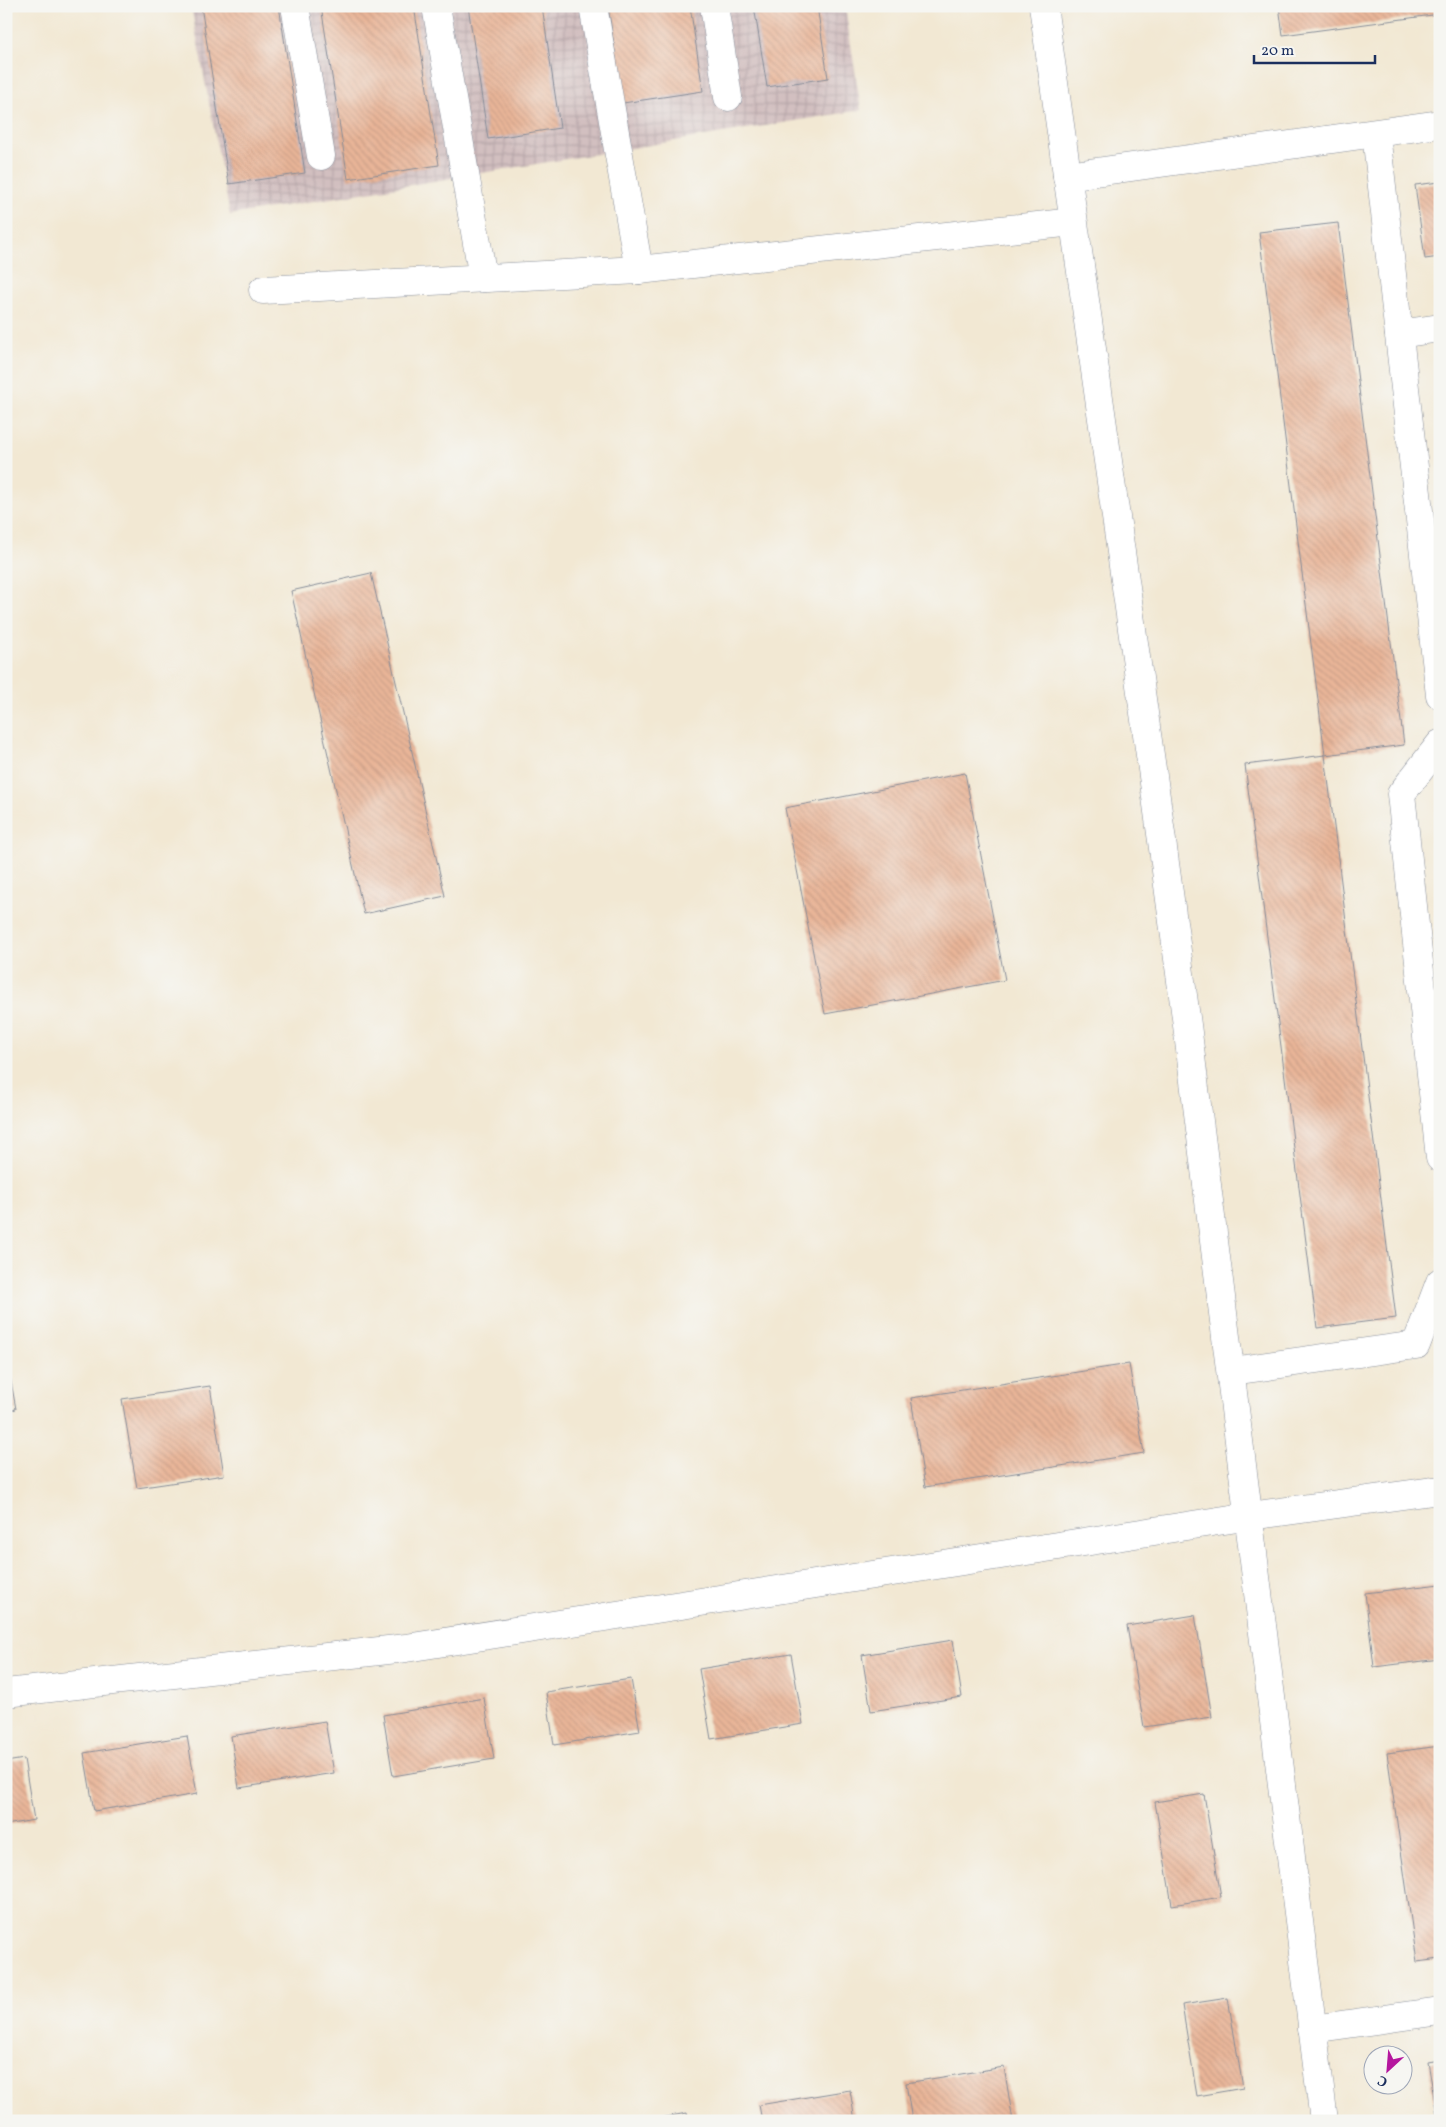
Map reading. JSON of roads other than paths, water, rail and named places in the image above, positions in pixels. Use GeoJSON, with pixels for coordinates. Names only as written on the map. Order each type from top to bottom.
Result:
{"type":"FeatureCollection","features":[{"type":"Feature","properties":{"kind":"street"},"geometry":{"type":"LineString","coordinates":[[295,6],[321,156]]}},
{"type":"Feature","properties":{"kind":"street"},"geometry":{"type":"LineString","coordinates":[[436,6],[483,278]]}},
{"type":"Feature","properties":{"kind":"street"},"geometry":{"type":"LineString","coordinates":[[593,6],[639,270]]}},
{"type":"Feature","properties":{"kind":"street"},"geometry":{"type":"LineString","coordinates":[[714,6],[728,97]]}},
{"type":"Feature","properties":{"kind":"street"},"geometry":{"type":"LineString","coordinates":[[1043,6],[1187,1023],[1250,1516],[1297,1927],[1324,2121]]}},
{"type":"Feature","properties":{"kind":"street"},"geometry":{"type":"LineString","coordinates":[[1067,176],[1440,124]]}},
{"type":"Feature","properties":{"kind":"street"},"geometry":{"type":"LineString","coordinates":[[1376,134],[1440,695]]}},
{"type":"Feature","properties":{"kind":"street"},"geometry":{"type":"LineString","coordinates":[[263,290],[639,270],[1073,222]]}},
{"type":"Feature","properties":{"kind":"street"},"geometry":{"type":"LineString","coordinates":[[1399,334],[1440,328]]}},
{"type":"Feature","properties":{"kind":"street"},"geometry":{"type":"LineString","coordinates":[[1440,744],[1401,794],[1440,1158]]}},
{"type":"Feature","properties":{"kind":"street"},"geometry":{"type":"LineString","coordinates":[[1232,1371],[1416,1345],[1440,1282]]}},
{"type":"Feature","properties":{"kind":"street"},"geometry":{"type":"LineString","coordinates":[[6,1693],[406,1648],[1250,1516],[1440,1490]]}},
{"type":"Feature","properties":{"kind":"street"},"geometry":{"type":"LineString","coordinates":[[1312,2029],[1440,2010]]}}]}
